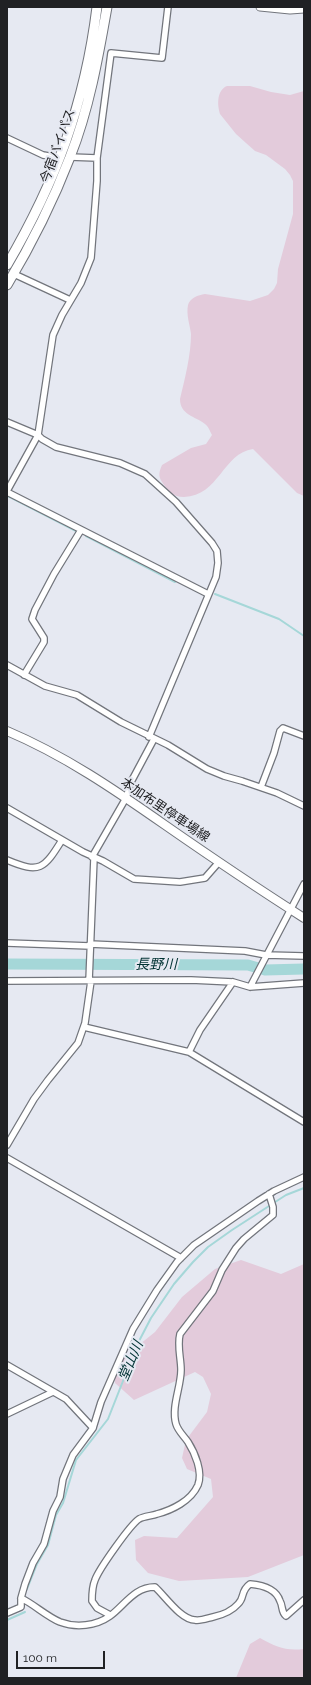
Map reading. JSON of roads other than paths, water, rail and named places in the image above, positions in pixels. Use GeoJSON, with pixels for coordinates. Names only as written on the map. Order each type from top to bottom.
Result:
{"type":"FeatureCollection","features":[{"type":"Feature","properties":{"kind":"highway","name":"今宿バイパス"},"geometry":{"type":"LineString","coordinates":[[7,265],[43,198],[60,158],[76,113],[94,35],[97,7]]}},
{"type":"Feature","properties":{"kind":"highway","name":"今宿バイパス"},"geometry":{"type":"LineString","coordinates":[[7,285],[50,205],[70,157],[90,90],[106,7]]}},
{"type":"Feature","properties":{"kind":"main road","name":"本加布里停車場線"},"geometry":{"type":"LineString","coordinates":[[7,731],[38,744],[65,759],[126,798],[304,918]]}},
{"type":"Feature","properties":{"kind":"street"},"geometry":{"type":"LineString","coordinates":[[168,7],[162,58],[112,53],[97,158],[97,181],[91,258],[81,283],[70,300],[53,335],[38,435],[7,492],[208,594]]}},
{"type":"Feature","properties":{"kind":"street"},"geometry":{"type":"LineString","coordinates":[[260,7],[290,10],[304,8]]}},
{"type":"Feature","properties":{"kind":"street"},"geometry":{"type":"LineString","coordinates":[[7,138],[43,155],[60,158]]}},
{"type":"Feature","properties":{"kind":"street"},"geometry":{"type":"LineString","coordinates":[[70,157],[97,158]]}},
{"type":"Feature","properties":{"kind":"street"},"geometry":{"type":"LineString","coordinates":[[14,274],[70,300]]}},
{"type":"Feature","properties":{"kind":"street"},"geometry":{"type":"LineString","coordinates":[[7,422],[38,435],[56,447],[108,459],[132,467],[146,474],[176,502],[217,550],[218,563],[216,577],[152,738],[131,782],[126,798],[93,858],[90,980],[84,1027],[78,1043],[34,1099],[7,1145]]}},
{"type":"Feature","properties":{"kind":"street"},"geometry":{"type":"LineString","coordinates":[[24,675],[44,642],[44,638],[32,620],[35,610],[54,574],[81,530]]}},
{"type":"Feature","properties":{"kind":"street"},"geometry":{"type":"LineString","coordinates":[[7,665],[45,686],[76,695],[122,722],[224,776],[261,787],[304,806]]}},
{"type":"Feature","properties":{"kind":"street"},"geometry":{"type":"LineString","coordinates":[[261,787],[274,753],[280,731],[283,728],[304,736]]}},
{"type":"Feature","properties":{"kind":"street"},"geometry":{"type":"LineString","coordinates":[[7,808],[93,858],[103,861],[134,879],[180,882],[205,878],[219,862]]}},
{"type":"Feature","properties":{"kind":"street"},"geometry":{"type":"LineString","coordinates":[[7,860],[27,868],[41,866],[47,862],[62,840]]}},
{"type":"Feature","properties":{"kind":"street"},"geometry":{"type":"LineString","coordinates":[[251,984],[304,884]]}},
{"type":"Feature","properties":{"kind":"street"},"geometry":{"type":"LineString","coordinates":[[7,943],[245,951],[266,956],[304,956]]}},
{"type":"Feature","properties":{"kind":"street"},"geometry":{"type":"LineString","coordinates":[[7,981],[191,980],[251,984],[304,983]]}},
{"type":"Feature","properties":{"kind":"street"},"geometry":{"type":"LineString","coordinates":[[189,1052],[200,1030],[232,982]]}},
{"type":"Feature","properties":{"kind":"street"},"geometry":{"type":"LineString","coordinates":[[84,1027],[189,1052],[304,1122]]}},
{"type":"Feature","properties":{"kind":"street"},"geometry":{"type":"LineString","coordinates":[[7,1158],[181,1258]]}},
{"type":"Feature","properties":{"kind":"street"},"geometry":{"type":"LineString","coordinates":[[7,1613],[21,1606],[21,1598],[33,1563],[44,1544],[53,1511],[60,1497],[63,1479],[73,1455],[93,1428],[101,1402],[133,1329],[157,1290],[181,1258],[194,1245],[215,1229],[269,1194],[304,1177]]}},
{"type":"Feature","properties":{"kind":"street"},"geometry":{"type":"LineString","coordinates":[[110,1616],[97,1608],[92,1601],[92,1591],[95,1580],[114,1550],[130,1527],[140,1518],[169,1511],[178,1506],[192,1494],[198,1485],[200,1474],[195,1455],[175,1422],[175,1410],[181,1370],[178,1341],[180,1334],[213,1291],[222,1270],[236,1248],[244,1239],[273,1215],[274,1207],[269,1194]]}},
{"type":"Feature","properties":{"kind":"street"},"geometry":{"type":"LineString","coordinates":[[7,1365],[66,1399],[93,1428]]}},
{"type":"Feature","properties":{"kind":"street"},"geometry":{"type":"LineString","coordinates":[[7,1414],[53,1392]]}},
{"type":"Feature","properties":{"kind":"street"},"geometry":{"type":"LineString","coordinates":[[21,1598],[34,1604],[48,1615],[61,1622],[77,1626],[93,1624],[110,1616],[127,1599],[138,1591],[148,1587],[155,1587],[186,1618],[194,1621],[220,1615],[234,1608],[240,1603],[243,1591],[250,1584],[267,1588],[276,1594],[280,1600],[283,1614],[286,1616],[304,1600]]}},
{"type":"Feature","properties":{"kind":"waterway"},"geometry":{"type":"LineString","coordinates":[[8,496],[76,531]]}},
{"type":"Feature","properties":{"kind":"waterway"},"geometry":{"type":"LineString","coordinates":[[86,536],[175,582]]}},
{"type":"Feature","properties":{"kind":"waterway"},"geometry":{"type":"LineString","coordinates":[[215,594],[279,619],[304,636]]}},
{"type":"Feature","properties":{"kind":"waterway","name":"長野川"},"geometry":{"type":"LineString","coordinates":[[7,964],[248,965],[265,970],[304,969]]}},
{"type":"Feature","properties":{"kind":"waterway","name":"堂山川"},"geometry":{"type":"LineString","coordinates":[[27,1589],[37,1564],[48,1545],[56,1515],[63,1503],[76,1460],[108,1419],[138,1343],[151,1318],[174,1284],[208,1247],[286,1195],[304,1188]]}},
{"type":"Feature","properties":{"kind":"waterway","name":"堂山川"},"geometry":{"type":"LineString","coordinates":[[7,1620],[25,1612]]}}]}
